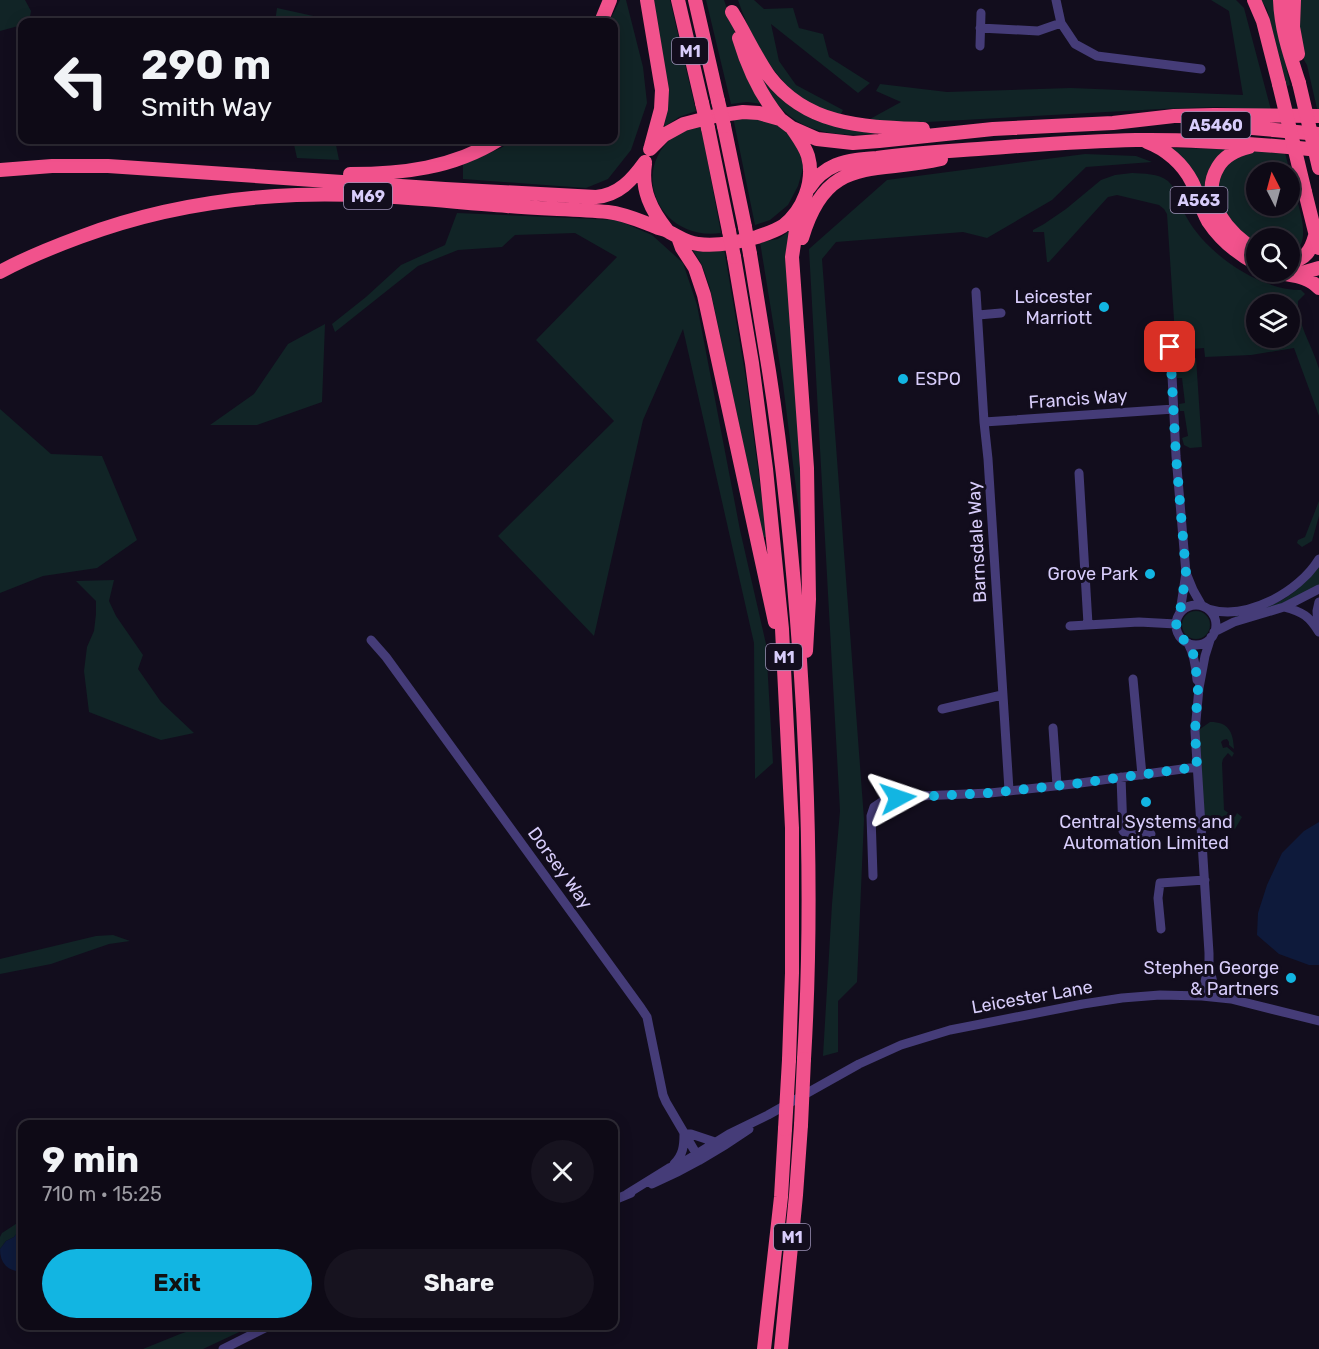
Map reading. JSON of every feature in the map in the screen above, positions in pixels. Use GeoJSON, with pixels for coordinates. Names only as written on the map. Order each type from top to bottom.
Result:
{"type":"FeatureCollection","features":[{"type":"Feature","properties":{"kind":"highway"},"geometry":{"type":"LineString","coordinates":[[603,18],[610,0]]}},
{"type":"Feature","properties":{"kind":"highway"},"geometry":{"type":"LineString","coordinates":[[647,0],[662,90],[661,109],[644,179],[648,199],[656,216],[672,234],[695,268],[704,295],[776,627],[787,722]]}},
{"type":"Feature","properties":{"kind":"highway","name":"M1"},"geometry":{"type":"LineString","coordinates":[[678,0],[718,173],[752,363],[770,500],[782,629],[792,828],[792,973],[785,1130],[764,1349]]}},
{"type":"Feature","properties":{"kind":"highway","name":"M1"},"geometry":{"type":"LineString","coordinates":[[695,0],[745,227],[770,372],[786,500],[803,711],[807,815],[808,968],[801,1125],[781,1349]]}},
{"type":"Feature","properties":{"kind":"highway"},"geometry":{"type":"LineString","coordinates":[[1254,0],[1263,21],[1317,242],[1300,259]]}},
{"type":"Feature","properties":{"kind":"highway"},"geometry":{"type":"LineString","coordinates":[[1280,0],[1284,33],[1299,82],[1319,168]]}},
{"type":"Feature","properties":{"kind":"highway"},"geometry":{"type":"LineString","coordinates":[[1294,0],[1293,27],[1298,53],[1299,82]]}},
{"type":"Feature","properties":{"kind":"highway"},"geometry":{"type":"LineString","coordinates":[[730,6],[750,70],[764,98],[780,119],[792,128],[806,150],[808,158],[810,175],[800,207],[792,257],[797,318]]}},
{"type":"Feature","properties":{"kind":"highway"},"geometry":{"type":"LineString","coordinates":[[730,6],[770,76],[790,96],[810,110],[837,121],[861,126],[961,132]]}},
{"type":"Feature","properties":{"kind":"highway"},"geometry":{"type":"LineString","coordinates":[[648,156],[660,138],[689,122],[748,112],[780,119]]}},
{"type":"Feature","properties":{"kind":"highway"},"geometry":{"type":"LineString","coordinates":[[1113,123],[1174,116],[1319,116]]}},
{"type":"Feature","properties":{"kind":"highway","name":"A5460"},"geometry":{"type":"LineString","coordinates":[[792,128],[817,139],[845,142],[871,142],[961,132],[1113,123],[1212,125],[1319,134]]}},
{"type":"Feature","properties":{"kind":"highway","name":"A5460"},"geometry":{"type":"LineString","coordinates":[[806,192],[820,174],[844,162],[1065,142],[1139,140],[1262,144],[1319,150]]}},
{"type":"Feature","properties":{"kind":"highway","name":"A563"},"geometry":{"type":"LineString","coordinates":[[1139,140],[1161,148],[1183,168],[1192,182],[1204,213],[1214,228],[1233,248],[1246,257]]}},
{"type":"Feature","properties":{"kind":"highway","name":"M69"},"geometry":{"type":"LineString","coordinates":[[276,177],[321,173],[382,174],[413,170],[464,157],[490,144]]}},
{"type":"Feature","properties":{"kind":"highway"},"geometry":{"type":"LineString","coordinates":[[1246,243],[1236,236],[1221,218],[1214,204],[1212,189],[1215,172],[1225,158],[1236,150],[1262,144]]}},
{"type":"Feature","properties":{"kind":"highway"},"geometry":{"type":"LineString","coordinates":[[803,711],[809,599],[809,516],[797,318],[801,240],[817,201],[826,190],[842,178],[860,171],[923,163],[970,150]]}},
{"type":"Feature","properties":{"kind":"highway","name":"M69"},"geometry":{"type":"LineString","coordinates":[[0,170],[38,166],[86,166],[603,197],[614,193],[631,180],[648,156]]}},
{"type":"Feature","properties":{"kind":"highway","name":"M69"},"geometry":{"type":"LineString","coordinates":[[0,272],[59,245],[144,217],[214,202],[297,195],[380,197],[609,212],[629,216],[672,234]]}},
{"type":"Feature","properties":{"kind":"highway"},"geometry":{"type":"LineString","coordinates":[[672,234],[691,243],[711,245],[758,237],[776,230],[800,207]]}},
{"type":"Feature","properties":{"kind":"highway"},"geometry":{"type":"LineString","coordinates":[[1300,274],[1319,268]]}},
{"type":"Feature","properties":{"kind":"highway"},"geometry":{"type":"LineString","coordinates":[[1300,274],[1319,288]]}},
{"type":"Feature","properties":{"kind":"street"},"geometry":{"type":"LineString","coordinates":[[1056,0],[1062,23],[1075,44],[1097,56],[1201,69]]}},
{"type":"Feature","properties":{"kind":"street"},"geometry":{"type":"LineString","coordinates":[[980,46],[981,13]]}},
{"type":"Feature","properties":{"kind":"street"},"geometry":{"type":"LineString","coordinates":[[980,28],[1038,31],[1062,23]]}},
{"type":"Feature","properties":{"kind":"street","name":"Barnsdale Way"},"geometry":{"type":"LineString","coordinates":[[976,292],[1009,790]]}},
{"type":"Feature","properties":{"kind":"street"},"geometry":{"type":"LineString","coordinates":[[978,315],[1001,313]]}},
{"type":"Feature","properties":{"kind":"street"},"geometry":{"type":"LineString","coordinates":[[1170,335],[1176,456],[1186,573],[1176,624],[1180,637],[1192,649],[1198,688]]}},
{"type":"Feature","properties":{"kind":"street","name":"Francis Way"},"geometry":{"type":"LineString","coordinates":[[984,422],[1174,409]]}},
{"type":"Feature","properties":{"kind":"street"},"geometry":{"type":"LineString","coordinates":[[1079,473],[1088,624]]}},
{"type":"Feature","properties":{"kind":"street"},"geometry":{"type":"LineString","coordinates":[[1180,612],[1192,605],[1223,613],[1248,609],[1290,590],[1305,577],[1319,559]]}},
{"type":"Feature","properties":{"kind":"street"},"geometry":{"type":"LineString","coordinates":[[1186,573],[1193,590],[1215,619],[1198,688],[1195,731],[1209,963],[1212,978],[1207,996]]}},
{"type":"Feature","properties":{"kind":"street"},"geometry":{"type":"LineString","coordinates":[[1188,643],[1200,644],[1234,622],[1284,607],[1319,589]]}},
{"type":"Feature","properties":{"kind":"street"},"geometry":{"type":"LineString","coordinates":[[1319,602],[1317,616],[1319,632]]}},
{"type":"Feature","properties":{"kind":"street"},"geometry":{"type":"LineString","coordinates":[[1284,607],[1307,616],[1319,632]]}},
{"type":"Feature","properties":{"kind":"street"},"geometry":{"type":"LineString","coordinates":[[1070,626],[1139,622],[1176,624]]}},
{"type":"Feature","properties":{"kind":"street","name":"Dorsey Way"},"geometry":{"type":"LineString","coordinates":[[371,640],[386,657],[647,1017],[663,1095],[698,1157]]}},
{"type":"Feature","properties":{"kind":"street"},"geometry":{"type":"LineString","coordinates":[[1133,679],[1142,775]]}},
{"type":"Feature","properties":{"kind":"street"},"geometry":{"type":"LineString","coordinates":[[942,709],[1002,695]]}},
{"type":"Feature","properties":{"kind":"street"},"geometry":{"type":"LineString","coordinates":[[1053,728],[1057,785]]}},
{"type":"Feature","properties":{"kind":"street"},"geometry":{"type":"LineString","coordinates":[[873,876],[871,816],[874,807],[883,801],[892,798],[1057,785],[1197,767]]}},
{"type":"Feature","properties":{"kind":"street"},"geometry":{"type":"LineString","coordinates":[[1121,777],[1123,831],[1128,835],[1151,834]]}},
{"type":"Feature","properties":{"kind":"street"},"geometry":{"type":"LineString","coordinates":[[1161,929],[1158,898],[1160,883],[1205,880]]}},
{"type":"Feature","properties":{"kind":"street","name":"Leicester Lane"},"geometry":{"type":"LineString","coordinates":[[618,1198],[674,1175],[715,1142],[859,1064],[938,1033],[988,1021],[1122,998],[1160,995],[1207,996],[1243,1002],[1319,1021]]}},
{"type":"Feature","properties":{"kind":"street","name":"Leicester Lane"},"geometry":{"type":"LineString","coordinates":[[627,1194],[669,1168],[733,1140],[768,1115]]}},
{"type":"Feature","properties":{"kind":"street"},"geometry":{"type":"LineString","coordinates":[[669,1168],[683,1152],[684,1134],[692,1134],[715,1142]]}},
{"type":"Feature","properties":{"kind":"street"},"geometry":{"type":"LineString","coordinates":[[223,1349],[261,1330]]}},
{"type":"Feature","properties":{"kind":"green space"},"geometry":{"type":"Polygon","coordinates":[[[0,0],[25,0],[31,11],[30,18],[18,18],[18,26],[0,31],[0,0]]]}},
{"type":"Feature","properties":{"kind":"green space"},"geometry":{"type":"Polygon","coordinates":[[[620,0],[626,0],[643,67],[647,103],[631,150],[608,179],[586,188],[463,179],[463,164],[506,144],[618,144],[618,18],[611,18],[620,0]]]}},
{"type":"Feature","properties":{"kind":"green space"},"geometry":{"type":"Polygon","coordinates":[[[651,0],[670,0],[696,111],[679,117],[664,127],[666,117],[651,0]]]}},
{"type":"Feature","properties":{"kind":"green space"},"geometry":{"type":"Polygon","coordinates":[[[706,0],[724,0],[746,66],[763,104],[747,102],[731,104],[706,0]]]}},
{"type":"Feature","properties":{"kind":"green space"},"geometry":{"type":"Polygon","coordinates":[[[738,0],[754,0],[764,9],[793,8],[799,28],[823,34],[829,57],[870,83],[858,93],[771,24],[779,61],[796,85],[843,110],[840,116],[809,103],[785,84],[765,58],[749,28],[738,0]]]}},
{"type":"Feature","properties":{"kind":"green space"},"geometry":{"type":"Polygon","coordinates":[[[1211,0],[1236,0],[1244,8],[1271,110],[1217,107],[887,123],[870,119],[901,102],[876,91],[880,84],[947,92],[1071,88],[1243,95],[1229,11],[1211,0]]]}},
{"type":"Feature","properties":{"kind":"green space"},"geometry":{"type":"Polygon","coordinates":[[[1261,0],[1276,0],[1290,85],[1287,86],[1267,9],[1261,0]]]}},
{"type":"Feature","properties":{"kind":"green space"},"geometry":{"type":"Polygon","coordinates":[[[1299,0],[1319,0],[1319,113],[1307,65],[1301,51],[1299,0]]]}},
{"type":"Feature","properties":{"kind":"green space"},"geometry":{"type":"Polygon","coordinates":[[[277,8],[322,18],[276,18],[277,8]]]}},
{"type":"Feature","properties":{"kind":"green space"},"geometry":{"type":"Polygon","coordinates":[[[759,73],[817,120],[843,129],[877,134],[831,133],[804,125],[780,107],[759,73]]]}},
{"type":"Feature","properties":{"kind":"green space"},"geometry":{"type":"Polygon","coordinates":[[[748,115],[783,127],[797,144],[804,165],[798,186],[788,205],[770,220],[755,225],[733,117],[748,115]]]}},
{"type":"Feature","properties":{"kind":"green space"},"geometry":{"type":"Polygon","coordinates":[[[700,125],[721,233],[700,233],[682,227],[668,216],[658,202],[653,185],[654,168],[660,151],[674,136],[700,125]]]}},
{"type":"Feature","properties":{"kind":"green space"},"geometry":{"type":"Polygon","coordinates":[[[294,144],[336,144],[339,160],[297,158],[294,144]]]}},
{"type":"Feature","properties":{"kind":"green space"},"geometry":{"type":"Polygon","coordinates":[[[1171,148],[1228,149],[1208,193],[1202,192],[1185,163],[1171,148]]]}},
{"type":"Feature","properties":{"kind":"green space"},"geometry":{"type":"Polygon","coordinates":[[[1256,150],[1285,153],[1287,162],[1246,162],[1246,216],[1300,216],[1300,211],[1303,234],[1300,246],[1300,228],[1246,228],[1246,239],[1234,230],[1215,189],[1226,162],[1256,150]]]}},
{"type":"Feature","properties":{"kind":"green space"},"geometry":{"type":"Polygon","coordinates":[[[1085,154],[1136,156],[1152,162],[1086,167],[1052,200],[987,238],[963,232],[836,242],[822,259],[864,819],[857,982],[838,1001],[838,1052],[823,1056],[840,811],[809,249],[887,180],[1085,154]]]}},
{"type":"Feature","properties":{"kind":"green space"},"geometry":{"type":"Polygon","coordinates":[[[1132,173],[1164,178],[1174,189],[1185,214],[1196,231],[1221,257],[1246,274],[1246,282],[1263,282],[1301,290],[1305,294],[1300,299],[1300,294],[1246,294],[1246,348],[1294,348],[1251,355],[1205,357],[1204,348],[1192,349],[1193,358],[1196,358],[1202,447],[1190,448],[1184,445],[1182,438],[1188,436],[1184,411],[1180,411],[1179,404],[1185,403],[1182,378],[1177,378],[1177,371],[1181,370],[1179,344],[1174,345],[1167,214],[1164,209],[1159,205],[1117,195],[1108,197],[1049,262],[1047,262],[1044,232],[1033,232],[1101,180],[1132,173]]]}},
{"type":"Feature","properties":{"kind":"green space"},"geometry":{"type":"Polygon","coordinates":[[[457,213],[617,220],[652,235],[683,263],[697,305],[740,530],[766,644],[773,763],[755,779],[754,643],[683,329],[643,420],[594,636],[498,536],[614,421],[536,340],[617,257],[575,233],[515,235],[502,247],[458,250],[418,266],[335,332],[332,324],[401,265],[445,245],[457,213]]]}},
{"type":"Feature","properties":{"kind":"green space"},"geometry":{"type":"Polygon","coordinates":[[[792,229],[805,520],[800,520],[783,384],[760,242],[778,239],[792,229]]]}},
{"type":"Feature","properties":{"kind":"green space"},"geometry":{"type":"Polygon","coordinates":[[[691,247],[724,249],[746,379],[767,537],[763,537],[710,288],[702,265],[691,247]]]}},
{"type":"Feature","properties":{"kind":"green space"},"geometry":{"type":"Polygon","coordinates":[[[1300,319],[1319,369],[1319,416],[1294,348],[1300,348],[1300,319]]]}},
{"type":"Feature","properties":{"kind":"green space"},"geometry":{"type":"Polygon","coordinates":[[[325,324],[322,402],[257,425],[210,425],[254,394],[288,344],[325,324]]]}},
{"type":"Feature","properties":{"kind":"green space"},"geometry":{"type":"Polygon","coordinates":[[[0,409],[51,454],[102,456],[137,540],[97,568],[43,576],[0,593],[0,409]]]}},
{"type":"Feature","properties":{"kind":"green space"},"geometry":{"type":"Polygon","coordinates":[[[1319,501],[1319,516],[1312,541],[1302,547],[1297,543],[1298,540],[1305,537],[1319,501]]]}},
{"type":"Feature","properties":{"kind":"green space"},"geometry":{"type":"Polygon","coordinates":[[[1319,567],[1319,585],[1275,607],[1235,617],[1235,615],[1278,602],[1292,594],[1319,567]]]}},
{"type":"Feature","properties":{"kind":"green space"},"geometry":{"type":"Polygon","coordinates":[[[114,580],[109,601],[116,616],[143,655],[138,669],[161,702],[194,733],[161,740],[89,712],[84,671],[87,647],[94,631],[96,601],[76,581],[114,580]]]}},
{"type":"Feature","properties":{"kind":"green space"},"geometry":{"type":"Polygon","coordinates":[[[1196,611],[1206,615],[1210,625],[1206,635],[1196,639],[1186,635],[1182,625],[1186,615],[1196,611]]]}},
{"type":"Feature","properties":{"kind":"green space"},"geometry":{"type":"Polygon","coordinates":[[[1210,722],[1226,726],[1231,733],[1234,749],[1229,745],[1227,739],[1221,742],[1223,748],[1227,747],[1234,753],[1232,757],[1228,753],[1222,763],[1224,810],[1235,817],[1237,813],[1242,817],[1235,829],[1227,824],[1222,824],[1221,829],[1207,829],[1203,826],[1198,735],[1200,729],[1210,722]]]}},
{"type":"Feature","properties":{"kind":"green space"},"geometry":{"type":"Polygon","coordinates":[[[113,935],[130,941],[109,944],[51,964],[0,974],[0,959],[96,936],[113,935]]]}},
{"type":"Feature","properties":{"kind":"green space"},"geometry":{"type":"Polygon","coordinates":[[[18,1223],[18,1232],[0,1249],[2,1233],[18,1223]]]}},
{"type":"Feature","properties":{"kind":"green space"},"geometry":{"type":"Polygon","coordinates":[[[192,1330],[243,1330],[203,1349],[143,1349],[192,1330]]]}},
{"type":"Feature","properties":{"kind":"water"},"geometry":{"type":"Polygon","coordinates":[[[1319,822],[1319,965],[1309,965],[1279,954],[1257,935],[1258,913],[1267,885],[1282,853],[1304,831],[1319,822]]]}},
{"type":"Feature","properties":{"kind":"water"},"geometry":{"type":"Polygon","coordinates":[[[18,1232],[18,1271],[6,1266],[1,1259],[0,1249],[6,1241],[18,1232]]]}},
{"type":"Feature","properties":{"kind":"place","name":"Leicester Marriott"},"geometry":{"type":"Point","coordinates":[1104,307]}},
{"type":"Feature","properties":{"kind":"place","name":"ESPO"},"geometry":{"type":"Point","coordinates":[903,379]}},
{"type":"Feature","properties":{"kind":"place","name":"Grove Park"},"geometry":{"type":"Point","coordinates":[1150,574]}},
{"type":"Feature","properties":{"kind":"place","name":"Central Systems and Automation Limited"},"geometry":{"type":"Point","coordinates":[1146,802]}},
{"type":"Feature","properties":{"kind":"place","name":"Stephen George & Partners"},"geometry":{"type":"Point","coordinates":[1291,978]}},
{"type":"Feature","properties":{"kind":"route"},"geometry":{"type":"LineString","coordinates":[[898,798],[920,795],[990,793],[1197,767],[1195,731],[1198,688],[1195,662],[1192,649],[1180,637],[1176,627],[1186,573],[1170,347]]}}]}
